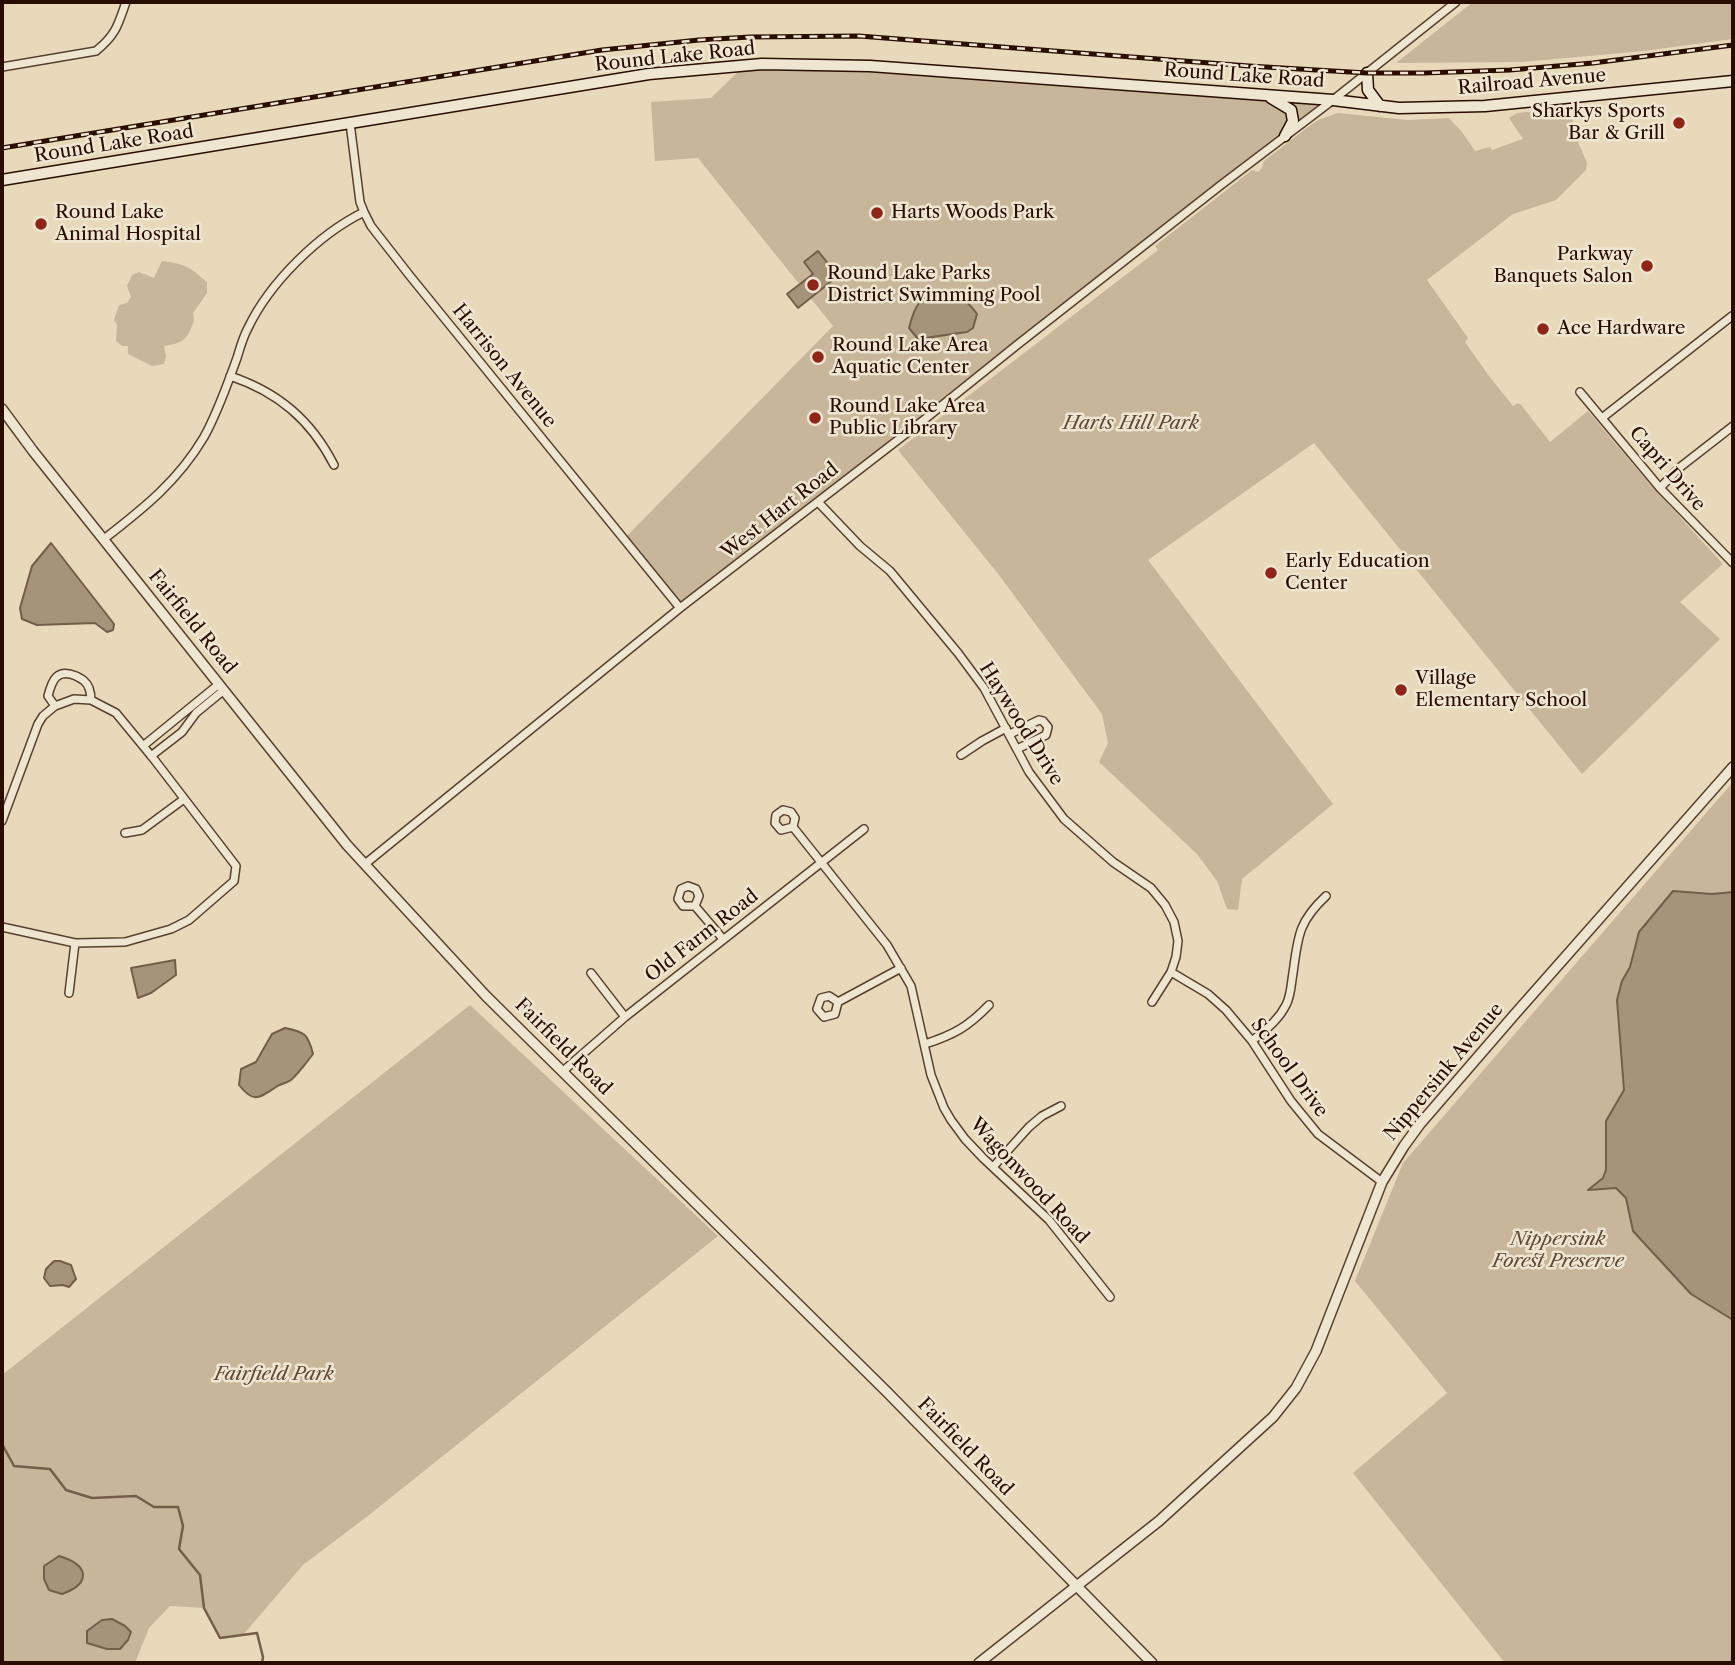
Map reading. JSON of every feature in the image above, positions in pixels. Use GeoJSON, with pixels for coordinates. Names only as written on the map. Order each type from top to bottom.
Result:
{"type":"FeatureCollection","features":[{"type":"Feature","properties":{"kind":"main road","name":"Round Lake Road"},"geometry":{"type":"LineString","coordinates":[[2,180],[649,74],[762,64],[870,66],[1333,100]]}},
{"type":"Feature","properties":{"kind":"main road"},"geometry":{"type":"LineString","coordinates":[[1367,72],[1367,90],[1380,106]]}},
{"type":"Feature","properties":{"kind":"main road","name":"Railroad Avenue"},"geometry":{"type":"LineString","coordinates":[[1333,100],[1399,108],[1485,106],[1733,80]]}},
{"type":"Feature","properties":{"kind":"main road"},"geometry":{"type":"LineString","coordinates":[[1264,95],[1291,110],[1293,121],[1285,136]]}},
{"type":"Feature","properties":{"kind":"street"},"geometry":{"type":"LineString","coordinates":[[2,66],[96,51],[115,33],[126,2]]}},
{"type":"Feature","properties":{"kind":"street"},"geometry":{"type":"LineString","coordinates":[[1442,2],[1447,9]]}},
{"type":"Feature","properties":{"kind":"street","name":"West Hart Road"},"geometry":{"type":"LineString","coordinates":[[365,864],[680,608],[1456,2]]}},
{"type":"Feature","properties":{"kind":"street","name":"Harrison Avenue"},"geometry":{"type":"LineString","coordinates":[[350,123],[360,202],[371,226],[680,608]]}},
{"type":"Feature","properties":{"kind":"street"},"geometry":{"type":"LineString","coordinates":[[104,539],[158,496],[176,477],[204,436],[222,400],[247,328],[264,300],[281,279],[318,243],[348,220],[364,212]]}},
{"type":"Feature","properties":{"kind":"street"},"geometry":{"type":"LineString","coordinates":[[1602,418],[1731,316]]}},
{"type":"Feature","properties":{"kind":"street"},"geometry":{"type":"LineString","coordinates":[[230,376],[251,383],[286,405],[323,444],[334,465]]}},
{"type":"Feature","properties":{"kind":"street","name":"Capri Drive"},"geometry":{"type":"LineString","coordinates":[[1580,392],[1660,488],[1733,563]]}},
{"type":"Feature","properties":{"kind":"street","name":"Fairfield Road"},"geometry":{"type":"LineString","coordinates":[[2,409],[347,845],[486,996],[863,1368],[1152,1663]]}},
{"type":"Feature","properties":{"kind":"street"},"geometry":{"type":"LineString","coordinates":[[1660,488],[1679,468],[1733,426]]}},
{"type":"Feature","properties":{"kind":"street","name":"Haywood Drive"},"geometry":{"type":"LineString","coordinates":[[818,502],[860,546],[890,571],[984,688],[1030,772],[1064,819],[1113,862],[1151,888],[1165,905],[1174,922],[1178,942],[1177,957],[1152,1002]]}},
{"type":"Feature","properties":{"kind":"street"},"geometry":{"type":"LineString","coordinates":[[55,706],[48,696],[51,681],[61,674],[70,673],[84,680],[91,700]]}},
{"type":"Feature","properties":{"kind":"street"},"geometry":{"type":"LineString","coordinates":[[141,743],[221,687]]}},
{"type":"Feature","properties":{"kind":"street"},"geometry":{"type":"LineString","coordinates":[[151,756],[182,732],[221,687]]}},
{"type":"Feature","properties":{"kind":"street"},"geometry":{"type":"LineString","coordinates":[[2,821],[43,716],[55,706],[74,699],[91,700],[116,713],[236,866],[234,881],[189,920],[172,929],[125,942],[75,943],[2,927]]}},
{"type":"Feature","properties":{"kind":"street"},"geometry":{"type":"LineString","coordinates":[[961,755],[982,741],[1039,720],[1043,721],[1048,727],[1046,735],[1017,749]]}},
{"type":"Feature","properties":{"kind":"street","name":"Nippersink Avenue"},"geometry":{"type":"LineString","coordinates":[[979,1663],[1159,1521],[1273,1417],[1296,1388],[1316,1351],[1382,1182],[1393,1163],[1420,1125],[1515,1014],[1733,767]]}},
{"type":"Feature","properties":{"kind":"street"},"geometry":{"type":"LineString","coordinates":[[125,833],[142,830],[184,799]]}},
{"type":"Feature","properties":{"kind":"street","name":"Wagonwood Road"},"geometry":{"type":"LineString","coordinates":[[793,827],[887,945],[911,986],[931,1075],[944,1108],[965,1139],[1049,1220],[1110,1297]]}},
{"type":"Feature","properties":{"kind":"street","name":"Old Farm Road"},"geometry":{"type":"LineString","coordinates":[[562,1072],[625,1017],[864,829]]}},
{"type":"Feature","properties":{"kind":"street"},"geometry":{"type":"LineString","coordinates":[[1252,1041],[1276,1020],[1287,1003],[1298,936],[1303,922],[1326,896]]}},
{"type":"Feature","properties":{"kind":"street"},"geometry":{"type":"LineString","coordinates":[[695,906],[723,939]]}},
{"type":"Feature","properties":{"kind":"street"},"geometry":{"type":"LineString","coordinates":[[69,993],[75,943]]}},
{"type":"Feature","properties":{"kind":"street"},"geometry":{"type":"LineString","coordinates":[[838,1002],[901,968]]}},
{"type":"Feature","properties":{"kind":"street","name":"School Drive"},"geometry":{"type":"LineString","coordinates":[[1171,972],[1208,993],[1226,1010],[1252,1041],[1291,1101],[1318,1134],[1382,1182]]}},
{"type":"Feature","properties":{"kind":"street"},"geometry":{"type":"LineString","coordinates":[[591,973],[625,1017]]}},
{"type":"Feature","properties":{"kind":"street"},"geometry":{"type":"LineString","coordinates":[[925,1044],[961,1030],[989,1005]]}},
{"type":"Feature","properties":{"kind":"street"},"geometry":{"type":"LineString","coordinates":[[993,1167],[1029,1127],[1061,1106]]}},
{"type":"Feature","properties":{"kind":"green space"},"geometry":{"type":"Polygon","coordinates":[[[1473,2],[1733,2],[1733,39],[1644,51],[1522,62],[1396,63],[1473,2]]]}},
{"type":"Feature","properties":{"kind":"green space","name":"Harts Woods Park"},"geometry":{"type":"Polygon","coordinates":[[[745,65],[1333,100],[680,608],[624,539],[833,326],[698,158],[655,161],[651,102],[711,98],[745,65]]]}},
{"type":"Feature","properties":{"kind":"green space","name":"Harts Hill Park"},"geometry":{"type":"Polygon","coordinates":[[[1569,110],[1587,163],[1586,170],[1556,200],[1513,214],[1427,280],[1468,338],[1465,342],[1489,376],[1513,406],[1518,403],[1521,405],[1550,442],[1588,411],[1723,564],[1680,602],[1720,639],[1582,774],[1314,443],[1148,560],[1333,804],[1242,879],[1238,910],[1227,909],[1217,881],[1197,854],[1099,762],[1108,743],[1102,714],[999,575],[898,450],[1158,250],[1155,246],[1252,170],[1258,172],[1264,161],[1318,120],[1338,113],[1407,120],[1449,118],[1475,151],[1490,147],[1492,150],[1523,139],[1509,118],[1517,113],[1569,110]]]}},
{"type":"Feature","properties":{"kind":"green space"},"geometry":{"type":"Polygon","coordinates":[[[162,261],[182,265],[191,270],[207,282],[207,293],[193,313],[188,335],[179,342],[164,346],[164,364],[152,366],[128,354],[128,346],[122,346],[116,341],[117,325],[114,320],[119,305],[127,303],[131,297],[127,286],[132,275],[139,272],[154,278],[162,261]]]}},
{"type":"Feature","properties":{"kind":"green space","name":"Nippersink Forest Preserve"},"geometry":{"type":"Polygon","coordinates":[[[1733,782],[1733,1663],[1505,1663],[1353,1473],[1447,1393],[1355,1281],[1403,1163],[1733,782]]]}},
{"type":"Feature","properties":{"kind":"green space","name":"Fairfield Park"},"geometry":{"type":"Polygon","coordinates":[[[470,1005],[718,1236],[303,1565],[243,1635],[220,1638],[204,1608],[170,1606],[149,1628],[135,1663],[2,1663],[2,1375],[470,1005]]]}},
{"type":"Feature","properties":{"kind":"shaded area","name":"Round Lake Parks District Swimming Pool"},"geometry":{"type":"Polygon","coordinates":[[[818,251],[838,276],[798,308],[787,294],[813,274],[804,262],[818,251]]]}},
{"type":"Feature","properties":{"kind":"shaded area"},"geometry":{"type":"Polygon","coordinates":[[[930,294],[951,295],[967,302],[977,314],[973,328],[967,332],[918,339],[909,328],[916,308],[930,294]]]}},
{"type":"Feature","properties":{"kind":"shaded area"},"geometry":{"type":"Polygon","coordinates":[[[51,543],[114,624],[113,630],[107,632],[95,623],[37,625],[22,619],[20,608],[32,566],[51,543]]]}},
{"type":"Feature","properties":{"kind":"shaded area"},"geometry":{"type":"Polygon","coordinates":[[[1673,891],[1712,894],[1733,892],[1733,1320],[1691,1294],[1633,1231],[1626,1198],[1616,1188],[1588,1190],[1603,1178],[1606,1170],[1606,1121],[1624,1090],[1617,1000],[1622,981],[1630,967],[1639,932],[1673,891]]]}},
{"type":"Feature","properties":{"kind":"shaded area"},"geometry":{"type":"Polygon","coordinates":[[[175,960],[176,975],[151,993],[138,998],[131,968],[175,960]]]}},
{"type":"Feature","properties":{"kind":"shaded area"},"geometry":{"type":"Polygon","coordinates":[[[285,1028],[305,1035],[313,1054],[289,1081],[261,1096],[249,1095],[239,1085],[241,1069],[256,1062],[272,1034],[285,1028]]]}},
{"type":"Feature","properties":{"kind":"shaded area"},"geometry":{"type":"Polygon","coordinates":[[[54,1261],[71,1265],[76,1279],[69,1287],[50,1286],[44,1278],[46,1269],[54,1261]]]}},
{"type":"Feature","properties":{"kind":"shaded area"},"geometry":{"type":"Polygon","coordinates":[[[59,1556],[76,1564],[83,1574],[78,1585],[62,1594],[49,1590],[44,1579],[44,1566],[59,1556]]]}},
{"type":"Feature","properties":{"kind":"shaded area"},"geometry":{"type":"Polygon","coordinates":[[[112,1619],[131,1632],[120,1649],[107,1649],[87,1643],[87,1631],[102,1620],[112,1619]]]}},
{"type":"Feature","properties":{"kind":"waterway"},"geometry":{"type":"LineString","coordinates":[[2,1444],[14,1466],[50,1469],[66,1490],[92,1498],[136,1496],[154,1507],[178,1507],[183,1526],[179,1549],[200,1575],[204,1608],[220,1638],[257,1633],[262,1663]]}},
{"type":"Feature","properties":{"kind":"railway"},"geometry":{"type":"LineString","coordinates":[[2,148],[602,50],[699,40],[859,36],[1367,73],[1510,70],[1593,63],[1733,45]]}},
{"type":"Feature","properties":{"kind":"place","name":"Sharkys Sports Bar & Grill"},"geometry":{"type":"Point","coordinates":[1679,123]}},
{"type":"Feature","properties":{"kind":"place","name":"Harts Woods Park"},"geometry":{"type":"Point","coordinates":[877,213]}},
{"type":"Feature","properties":{"kind":"place","name":"Round Lake Animal Hospital"},"geometry":{"type":"Point","coordinates":[41,224]}},
{"type":"Feature","properties":{"kind":"place","name":"Parkway Banquets Salon"},"geometry":{"type":"Point","coordinates":[1647,266]}},
{"type":"Feature","properties":{"kind":"place","name":"Round Lake Parks District Swimming Pool"},"geometry":{"type":"Point","coordinates":[813,285]}},
{"type":"Feature","properties":{"kind":"place","name":"Ace Hardware"},"geometry":{"type":"Point","coordinates":[1543,329]}},
{"type":"Feature","properties":{"kind":"place","name":"Round Lake Area Aquatic Center"},"geometry":{"type":"Point","coordinates":[818,357]}},
{"type":"Feature","properties":{"kind":"place","name":"Round Lake Area Public Library"},"geometry":{"type":"Point","coordinates":[815,418]}},
{"type":"Feature","properties":{"kind":"place","name":"Early Education Center"},"geometry":{"type":"Point","coordinates":[1271,573]}},
{"type":"Feature","properties":{"kind":"place","name":"Village Elementary School"},"geometry":{"type":"Point","coordinates":[1401,690]}}]}
